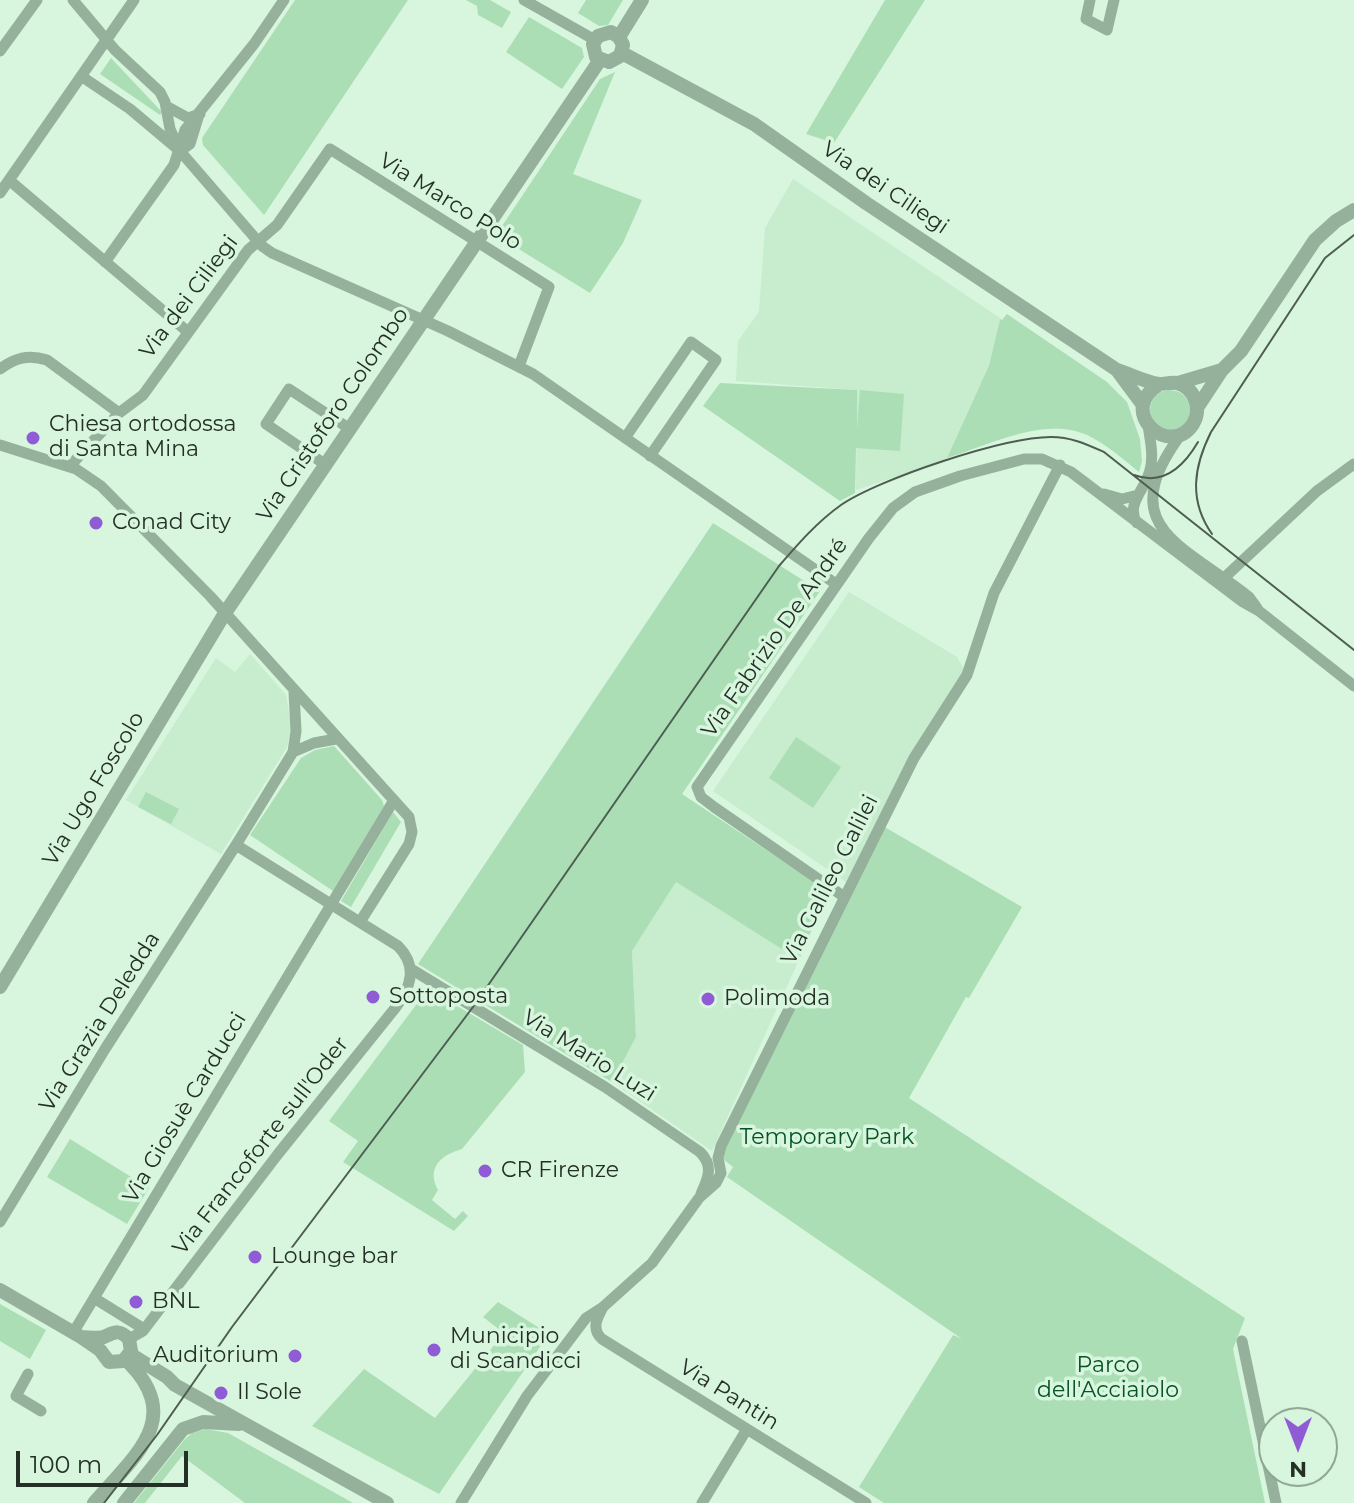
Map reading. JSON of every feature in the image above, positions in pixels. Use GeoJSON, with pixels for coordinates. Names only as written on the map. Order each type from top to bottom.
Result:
{"type":"FeatureCollection","features":[{"type":"Feature","properties":{"kind":"street"},"geometry":{"type":"LineString","coordinates":[[0,51],[37,0]]}},
{"type":"Feature","properties":{"kind":"street"},"geometry":{"type":"LineString","coordinates":[[73,0],[106,39],[160,92],[172,135],[180,151]]}},
{"type":"Feature","properties":{"kind":"street"},"geometry":{"type":"LineString","coordinates":[[0,193],[134,0]]}},
{"type":"Feature","properties":{"kind":"street"},"geometry":{"type":"LineString","coordinates":[[105,262],[174,165],[183,134],[284,0]]}},
{"type":"Feature","properties":{"kind":"street"},"geometry":{"type":"LineString","coordinates":[[524,0],[595,40]]}},
{"type":"Feature","properties":{"kind":"street"},"geometry":{"type":"LineString","coordinates":[[619,37],[642,0]]}},
{"type":"Feature","properties":{"kind":"street"},"geometry":{"type":"LineString","coordinates":[[1090,0],[1086,19],[1107,30],[1114,0]]}},
{"type":"Feature","properties":{"kind":"street"},"geometry":{"type":"LineString","coordinates":[[606,32],[619,37],[623,45],[622,53],[614,61],[600,60],[593,48],[595,40],[606,32]]}},
{"type":"Feature","properties":{"kind":"street","name":"Via dei Ciliegi"},"geometry":{"type":"LineString","coordinates":[[622,53],[754,124],[878,211],[1117,370],[1160,384],[1178,383],[1222,370]]}},
{"type":"Feature","properties":{"kind":"street","name":"Via Cristoforo Colombo"},"geometry":{"type":"LineString","coordinates":[[225,613],[600,60]]}},
{"type":"Feature","properties":{"kind":"street"},"geometry":{"type":"LineString","coordinates":[[81,76],[146,122],[180,151],[259,241]]}},
{"type":"Feature","properties":{"kind":"street"},"geometry":{"type":"LineString","coordinates":[[167,111],[188,118],[200,113]]}},
{"type":"Feature","properties":{"kind":"street"},"geometry":{"type":"LineString","coordinates":[[146,122],[157,121],[167,111]]}},
{"type":"Feature","properties":{"kind":"street","name":"Via Marco Polo"},"geometry":{"type":"LineString","coordinates":[[259,241],[277,225],[330,149],[549,287],[519,366]]}},
{"type":"Feature","properties":{"kind":"street"},"geometry":{"type":"LineString","coordinates":[[9,180],[188,332]]}},
{"type":"Feature","properties":{"kind":"street"},"geometry":{"type":"LineString","coordinates":[[1259,611],[1249,597],[1166,536],[1154,518],[1152,492],[1162,462],[1182,433],[1194,422],[1197,408],[1222,370],[1241,351],[1315,240],[1330,225],[1354,210]]}},
{"type":"Feature","properties":{"kind":"street","name":"Via dei Ciliegi"},"geometry":{"type":"LineString","coordinates":[[69,467],[119,413],[143,395],[248,250],[259,241],[277,256],[424,320],[533,374],[836,584]]}},
{"type":"Feature","properties":{"kind":"street"},"geometry":{"type":"LineString","coordinates":[[625,438],[691,342],[716,360],[650,456]]}},
{"type":"Feature","properties":{"kind":"street"},"geometry":{"type":"LineString","coordinates":[[0,369],[19,358],[47,360],[119,413]]}},
{"type":"Feature","properties":{"kind":"street","name":"Via dei Ciliegi"},"geometry":{"type":"LineString","coordinates":[[1117,370],[1143,405],[1148,425],[1151,465],[1133,514],[1139,525]]}},
{"type":"Feature","properties":{"kind":"street"},"geometry":{"type":"LineString","coordinates":[[1178,383],[1192,394],[1197,408]]}},
{"type":"Feature","properties":{"kind":"street"},"geometry":{"type":"LineString","coordinates":[[1143,405],[1148,394],[1160,384]]}},
{"type":"Feature","properties":{"kind":"street"},"geometry":{"type":"LineString","coordinates":[[326,465],[266,424],[289,389],[350,429]]}},
{"type":"Feature","properties":{"kind":"street"},"geometry":{"type":"LineString","coordinates":[[1148,425],[1164,436],[1182,433]]}},
{"type":"Feature","properties":{"kind":"street"},"geometry":{"type":"LineString","coordinates":[[0,445],[69,467],[101,486],[225,613],[409,817],[411,840],[360,922]]}},
{"type":"Feature","properties":{"kind":"street","name":"Via Fabrizio De André"},"geometry":{"type":"LineString","coordinates":[[843,896],[714,807],[697,791],[700,781],[889,513],[915,492],[952,478],[1024,459],[1039,458],[1060,465]]}},
{"type":"Feature","properties":{"kind":"street"},"geometry":{"type":"LineString","coordinates":[[1224,578],[1317,491],[1354,464]]}},
{"type":"Feature","properties":{"kind":"street"},"geometry":{"type":"LineString","coordinates":[[1060,465],[1259,611],[1354,686]]}},
{"type":"Feature","properties":{"kind":"street","name":"Via Galileo Galilei"},"geometry":{"type":"LineString","coordinates":[[461,1503],[516,1413],[590,1313],[603,1307],[652,1263],[699,1198],[721,1175],[718,1153],[721,1146],[914,758],[967,675],[994,593],[1060,465]]}},
{"type":"Feature","properties":{"kind":"street"},"geometry":{"type":"LineString","coordinates":[[1100,492],[1118,499],[1138,495]]}},
{"type":"Feature","properties":{"kind":"street","name":"Via Ugo Foscolo"},"geometry":{"type":"LineString","coordinates":[[1,982],[225,613]]}},
{"type":"Feature","properties":{"kind":"street"},"geometry":{"type":"LineString","coordinates":[[293,752],[296,731],[294,692]]}},
{"type":"Feature","properties":{"kind":"street"},"geometry":{"type":"LineString","coordinates":[[293,752],[314,743],[336,739]]}},
{"type":"Feature","properties":{"kind":"street","name":"Via Grazia Deledda"},"geometry":{"type":"LineString","coordinates":[[0,1222],[105,1049],[293,752]]}},
{"type":"Feature","properties":{"kind":"street","name":"Via Giosuè Carducci"},"geometry":{"type":"LineString","coordinates":[[78,1335],[94,1298],[394,800]]}},
{"type":"Feature","properties":{"kind":"street","name":"Via Mario Luzi"},"geometry":{"type":"LineString","coordinates":[[236,845],[398,946],[409,960],[411,969],[605,1087],[701,1153],[708,1163],[709,1175],[699,1198]]}},
{"type":"Feature","properties":{"kind":"street","name":"Via Francoforte sull'Oder"},"geometry":{"type":"LineString","coordinates":[[128,1355],[138,1336],[278,1154],[400,1002],[410,981],[411,969]]}},
{"type":"Feature","properties":{"kind":"street"},"geometry":{"type":"LineString","coordinates":[[0,1290],[78,1335],[101,1344],[109,1362],[128,1355]]}},
{"type":"Feature","properties":{"kind":"street"},"geometry":{"type":"LineString","coordinates":[[94,1298],[144,1329]]}},
{"type":"Feature","properties":{"kind":"street","name":"Via Pantin"},"geometry":{"type":"LineString","coordinates":[[603,1307],[596,1326],[597,1334],[602,1339],[866,1503]]}},
{"type":"Feature","properties":{"kind":"street"},"geometry":{"type":"LineString","coordinates":[[94,1503],[150,1431],[155,1407],[152,1393],[117,1331],[108,1333],[101,1344]]}},
{"type":"Feature","properties":{"kind":"street"},"geometry":{"type":"LineString","coordinates":[[1242,1341],[1276,1503]]}},
{"type":"Feature","properties":{"kind":"street"},"geometry":{"type":"LineString","coordinates":[[128,1355],[159,1381],[175,1385],[387,1503]]}},
{"type":"Feature","properties":{"kind":"street"},"geometry":{"type":"LineString","coordinates":[[28,1374],[16,1396],[41,1411]]}},
{"type":"Feature","properties":{"kind":"street"},"geometry":{"type":"LineString","coordinates":[[124,1503],[174,1439],[188,1426],[208,1422],[247,1425]]}},
{"type":"Feature","properties":{"kind":"street"},"geometry":{"type":"LineString","coordinates":[[702,1503],[747,1429]]}},
{"type":"Feature","properties":{"kind":"street"},"geometry":{"type":"LineString","coordinates":[[838,1502],[845,1490]]}},
{"type":"Feature","properties":{"kind":"shaded area"},"geometry":{"type":"Polygon","coordinates":[[[793,179],[1000,318],[989,364],[946,460],[856,490],[857,390],[736,381],[738,341],[759,312],[765,228],[793,179]]]}},
{"type":"Feature","properties":{"kind":"shaded area"},"geometry":{"type":"Polygon","coordinates":[[[849,592],[957,657],[965,671],[892,791],[846,882],[713,791],[849,592]]]}},
{"type":"Feature","properties":{"kind":"shaded area"},"geometry":{"type":"Polygon","coordinates":[[[250,654],[286,695],[291,727],[287,747],[221,854],[126,800],[216,658],[235,672],[250,654]]]}},
{"type":"Feature","properties":{"kind":"shaded area","name":"Polimoda"},"geometry":{"type":"Polygon","coordinates":[[[676,882],[799,960],[712,1151],[612,1082],[636,1037],[632,951],[676,882]]]}},
{"type":"Feature","properties":{"kind":"green space"},"geometry":{"type":"Polygon","coordinates":[[[295,0],[408,0],[264,215],[203,145],[202,138],[295,0]]]}},
{"type":"Feature","properties":{"kind":"green space"},"geometry":{"type":"Polygon","coordinates":[[[466,0],[490,0],[511,12],[502,28],[478,15],[477,6],[466,0]]]}},
{"type":"Feature","properties":{"kind":"green space"},"geometry":{"type":"Polygon","coordinates":[[[586,0],[623,0],[608,25],[599,26],[578,13],[586,0]]]}},
{"type":"Feature","properties":{"kind":"green space"},"geometry":{"type":"Polygon","coordinates":[[[885,0],[925,0],[834,143],[806,134],[885,0]]]}},
{"type":"Feature","properties":{"kind":"green space"},"geometry":{"type":"Polygon","coordinates":[[[529,17],[582,48],[584,57],[562,89],[506,52],[529,17]]]}},
{"type":"Feature","properties":{"kind":"green space"},"geometry":{"type":"Polygon","coordinates":[[[111,58],[162,112],[160,115],[100,74],[111,58]]]}},
{"type":"Feature","properties":{"kind":"green space"},"geometry":{"type":"Polygon","coordinates":[[[615,72],[573,174],[642,200],[623,243],[590,293],[496,235],[600,79],[615,72]]]}},
{"type":"Feature","properties":{"kind":"green space"},"geometry":{"type":"Polygon","coordinates":[[[1007,314],[1107,382],[1127,402],[1140,439],[1142,461],[1139,472],[1101,443],[1070,430],[1035,430],[1017,434],[947,458],[989,365],[1000,319],[1007,314]]]}},
{"type":"Feature","properties":{"kind":"green space"},"geometry":{"type":"Polygon","coordinates":[[[720,383],[857,390],[857,430],[860,390],[904,394],[900,451],[856,448],[855,493],[840,501],[703,406],[720,383]]]}},
{"type":"Feature","properties":{"kind":"green space"},"geometry":{"type":"Polygon","coordinates":[[[1170,390],[1184,396],[1190,410],[1184,424],[1170,430],[1156,424],[1150,410],[1156,396],[1170,390]]]}},
{"type":"Feature","properties":{"kind":"green space"},"geometry":{"type":"Polygon","coordinates":[[[713,523],[820,591],[682,794],[828,891],[799,960],[676,882],[632,951],[636,1037],[612,1082],[418,964],[713,523]]]}},
{"type":"Feature","properties":{"kind":"green space"},"geometry":{"type":"Polygon","coordinates":[[[796,737],[841,767],[813,808],[769,778],[796,737]]]}},
{"type":"Feature","properties":{"kind":"green space"},"geometry":{"type":"Polygon","coordinates":[[[334,746],[384,806],[333,891],[250,835],[301,758],[315,750],[334,746]]]}},
{"type":"Feature","properties":{"kind":"green space"},"geometry":{"type":"Polygon","coordinates":[[[146,792],[179,809],[171,824],[138,807],[146,792]]]}},
{"type":"Feature","properties":{"kind":"green space"},"geometry":{"type":"Polygon","coordinates":[[[393,812],[401,822],[351,907],[341,901],[393,812]]]}},
{"type":"Feature","properties":{"kind":"green space"},"geometry":{"type":"Polygon","coordinates":[[[883,826],[1022,907],[909,1098],[1245,1318],[1233,1349],[1258,1469],[1258,1487],[1262,1487],[1265,1503],[884,1503],[859,1487],[953,1335],[962,1339],[727,1177],[733,1167],[724,1160],[723,1151],[883,826]]]}},
{"type":"Feature","properties":{"kind":"green space"},"geometry":{"type":"Polygon","coordinates":[[[430,990],[523,1045],[525,1072],[462,1149],[442,1159],[435,1169],[438,1190],[432,1200],[455,1219],[463,1211],[468,1216],[454,1231],[343,1162],[358,1141],[329,1121],[430,990]]]}},
{"type":"Feature","properties":{"kind":"green space"},"geometry":{"type":"Polygon","coordinates":[[[70,1139],[149,1188],[127,1224],[47,1177],[70,1139]]]}},
{"type":"Feature","properties":{"kind":"green space"},"geometry":{"type":"Polygon","coordinates":[[[498,1302],[549,1334],[439,1494],[312,1426],[364,1369],[435,1418],[504,1333],[483,1317],[498,1302]]]}},
{"type":"Feature","properties":{"kind":"green space"},"geometry":{"type":"Polygon","coordinates":[[[0,1304],[46,1330],[30,1359],[0,1341],[0,1304]]]}},
{"type":"Feature","properties":{"kind":"green space"},"geometry":{"type":"Polygon","coordinates":[[[206,1429],[228,1433],[353,1503],[245,1503],[182,1456],[145,1503],[134,1503],[184,1440],[192,1433],[206,1429]]]}},
{"type":"Feature","properties":{"kind":"tram line"},"geometry":{"type":"LineString","coordinates":[[1212,534],[1199,508],[1196,483],[1211,432],[1325,258],[1354,235]]}},
{"type":"Feature","properties":{"kind":"tram line"},"geometry":{"type":"LineString","coordinates":[[104,1503],[473,1007],[779,566],[816,526],[841,505],[883,483],[974,452],[1030,439],[1058,437],[1072,440],[1104,452],[1354,650]]}},
{"type":"Feature","properties":{"kind":"tram line"},"geometry":{"type":"LineString","coordinates":[[1134,475],[1154,478],[1172,472],[1198,442]]}},
{"type":"Feature","properties":{"kind":"place","name":"Chiesa ortodossa di Santa Mina"},"geometry":{"type":"Point","coordinates":[33,438]}},
{"type":"Feature","properties":{"kind":"place","name":"Conad City"},"geometry":{"type":"Point","coordinates":[96,523]}},
{"type":"Feature","properties":{"kind":"place","name":"Sottoposta"},"geometry":{"type":"Point","coordinates":[373,997]}},
{"type":"Feature","properties":{"kind":"place","name":"Polimoda"},"geometry":{"type":"Point","coordinates":[708,999]}},
{"type":"Feature","properties":{"kind":"place","name":"CR Firenze"},"geometry":{"type":"Point","coordinates":[485,1171]}},
{"type":"Feature","properties":{"kind":"place","name":"Lounge bar"},"geometry":{"type":"Point","coordinates":[255,1257]}},
{"type":"Feature","properties":{"kind":"place","name":"BNL"},"geometry":{"type":"Point","coordinates":[136,1302]}},
{"type":"Feature","properties":{"kind":"place","name":"Municipio di Scandicci"},"geometry":{"type":"Point","coordinates":[434,1350]}},
{"type":"Feature","properties":{"kind":"place","name":"Auditorium"},"geometry":{"type":"Point","coordinates":[295,1356]}},
{"type":"Feature","properties":{"kind":"place","name":"Il Sole"},"geometry":{"type":"Point","coordinates":[221,1393]}},
{"type":"Feature","properties":{"kind":"park label","name":"Temporary Park"},"geometry":{"type":"Point","coordinates":[827,1138]}},
{"type":"Feature","properties":{"kind":"park label","name":"Parco dell'Acciaiolo"},"geometry":{"type":"Point","coordinates":[1108,1378]}}]}
